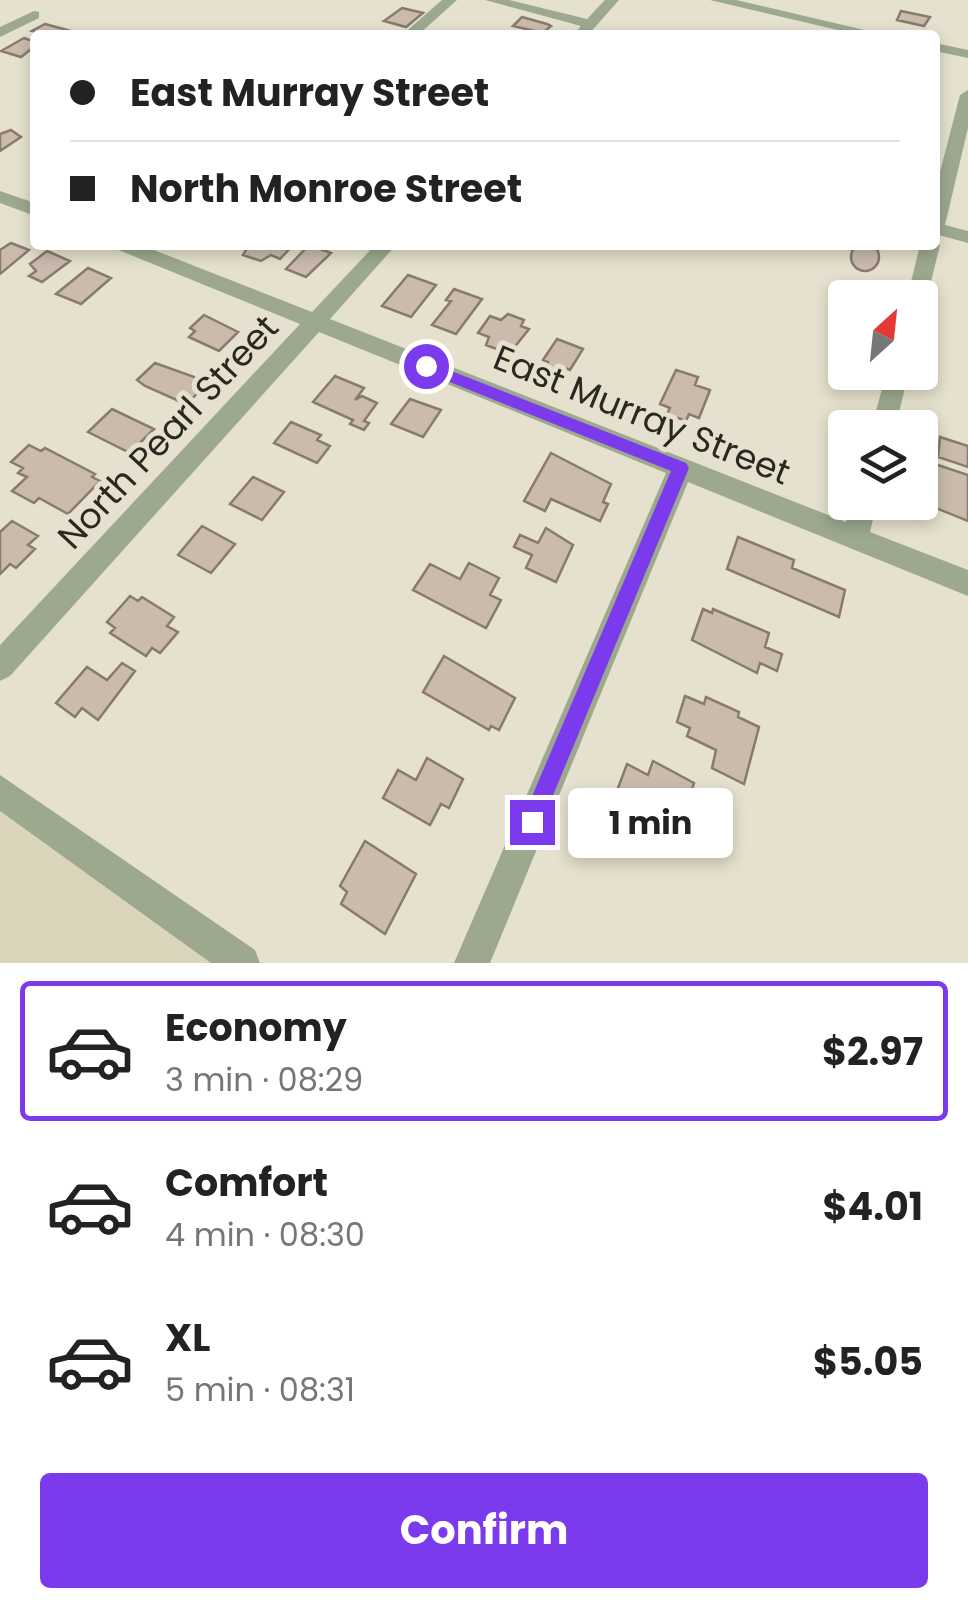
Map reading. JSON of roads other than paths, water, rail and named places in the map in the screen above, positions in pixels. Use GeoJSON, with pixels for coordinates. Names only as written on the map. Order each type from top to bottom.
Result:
{"type":"FeatureCollection","features":[{"type":"Feature","properties":{"kind":"street"},"geometry":{"type":"LineString","coordinates":[[415,30],[450,0]]}},
{"type":"Feature","properties":{"kind":"street"},"geometry":{"type":"LineString","coordinates":[[492,0],[586,29],[612,0]]}},
{"type":"Feature","properties":{"kind":"street"},"geometry":{"type":"LineString","coordinates":[[718,0],[856,30]]}},
{"type":"Feature","properties":{"kind":"street"},"geometry":{"type":"LineString","coordinates":[[0,33],[34,15]]}},
{"type":"Feature","properties":{"kind":"street"},"geometry":{"type":"LineString","coordinates":[[940,48],[968,54]]}},
{"type":"Feature","properties":{"kind":"street"},"geometry":{"type":"LineString","coordinates":[[940,208],[968,95]]}},
{"type":"Feature","properties":{"kind":"street"},"geometry":{"type":"LineString","coordinates":[[0,196],[30,208]]}},
{"type":"Feature","properties":{"kind":"street"},"geometry":{"type":"LineString","coordinates":[[940,229],[968,237]]}},
{"type":"Feature","properties":{"kind":"street","name":"East Murray Street"},"geometry":{"type":"LineString","coordinates":[[156,250],[316,322],[968,583]]}},
{"type":"Feature","properties":{"kind":"street","name":"North Pearl Street"},"geometry":{"type":"LineString","coordinates":[[0,666],[381,250]]}},
{"type":"Feature","properties":{"kind":"street"},"geometry":{"type":"LineString","coordinates":[[921,280],[929,250]]}},
{"type":"Feature","properties":{"kind":"street"},"geometry":{"type":"LineString","coordinates":[[472,963],[680,468]]}},
{"type":"Feature","properties":{"kind":"street"},"geometry":{"type":"LineString","coordinates":[[855,538],[860,520]]}},
{"type":"Feature","properties":{"kind":"street"},"geometry":{"type":"LineString","coordinates":[[0,791],[242,963]]}}]}
